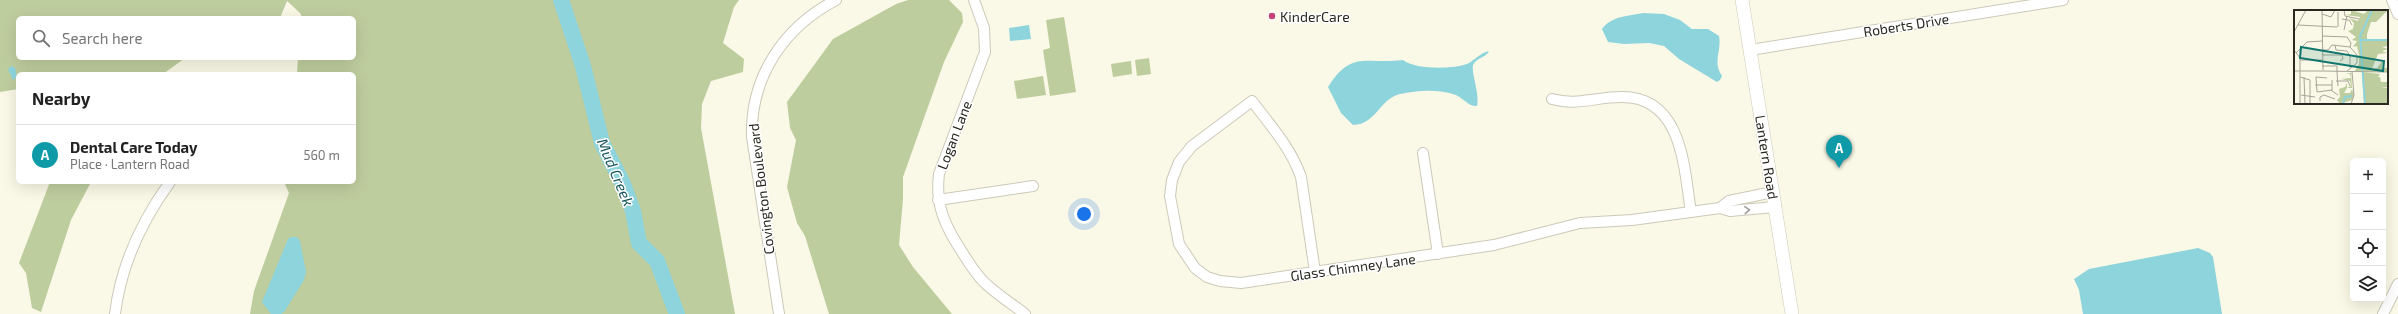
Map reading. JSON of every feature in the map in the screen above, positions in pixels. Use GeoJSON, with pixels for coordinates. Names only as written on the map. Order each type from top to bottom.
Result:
{"type":"FeatureCollection","features":[{"type":"Feature","properties":{"kind":"street","name":"Covington Boulevard"},"geometry":{"type":"LineString","coordinates":[[779,314],[752,137],[752,123],[756,97],[766,69],[781,43],[802,22],[836,0]]}},
{"type":"Feature","properties":{"kind":"street","name":"Logan Lane"},"geometry":{"type":"LineString","coordinates":[[974,0],[984,28],[985,52],[939,174],[938,200],[942,218],[948,230],[976,272],[987,285],[1025,314]]}},
{"type":"Feature","properties":{"kind":"street","name":"Lantern Road"},"geometry":{"type":"LineString","coordinates":[[1742,0],[1792,314]]}},
{"type":"Feature","properties":{"kind":"street","name":"Roberts Drive"},"geometry":{"type":"LineString","coordinates":[[1750,50],[2063,0]]}},
{"type":"Feature","properties":{"kind":"street"},"geometry":{"type":"LineString","coordinates":[[2392,0],[2398,14]]}},
{"type":"Feature","properties":{"kind":"street"},"geometry":{"type":"LineString","coordinates":[[1552,99],[1572,103],[1621,97],[1632,98],[1654,107],[1663,114],[1679,141],[1691,212]]}},
{"type":"Feature","properties":{"kind":"street","name":"Glass Chimney Lane"},"geometry":{"type":"LineString","coordinates":[[1315,272],[1297,165],[1286,147],[1252,101],[1192,146],[1179,162],[1172,180],[1170,196],[1179,244],[1195,268],[1208,277],[1220,282],[1242,283],[1494,246],[1580,223],[1632,220],[1720,208],[1730,211],[1775,207]]}},
{"type":"Feature","properties":{"kind":"street"},"geometry":{"type":"LineString","coordinates":[[1423,154],[1438,254]]}},
{"type":"Feature","properties":{"kind":"street"},"geometry":{"type":"LineString","coordinates":[[115,314],[123,275],[132,245],[141,226],[169,184]]}},
{"type":"Feature","properties":{"kind":"street"},"geometry":{"type":"LineString","coordinates":[[938,200],[1033,186]]}},
{"type":"Feature","properties":{"kind":"street","name":"Glass Chimney Lane"},"geometry":{"type":"LineString","coordinates":[[1720,208],[1729,201],[1773,192]]}},
{"type":"Feature","properties":{"kind":"street"},"geometry":{"type":"LineString","coordinates":[[2383,314],[2398,284]]}},
{"type":"Feature","properties":{"kind":"green space"},"geometry":{"type":"Polygon","coordinates":[[[0,0],[739,0],[734,7],[723,43],[744,59],[743,72],[711,81],[702,104],[701,128],[735,314],[250,314],[254,291],[289,193],[285,184],[356,184],[356,72],[297,72],[298,60],[356,60],[356,16],[301,16],[301,14],[287,1],[281,16],[16,16],[16,60],[182,60],[166,72],[16,72],[16,89],[0,92],[0,0]]]}},
{"type":"Feature","properties":{"kind":"green space"},"geometry":{"type":"Polygon","coordinates":[[[908,0],[949,0],[962,13],[963,22],[944,62],[903,177],[903,199],[899,245],[913,267],[952,314],[829,314],[805,236],[797,223],[787,187],[796,140],[790,128],[787,102],[833,39],[896,4],[908,0]]]}},
{"type":"Feature","properties":{"kind":"green space"},"geometry":{"type":"Polygon","coordinates":[[[1064,17],[1076,92],[1050,96],[1043,50],[1050,48],[1046,20],[1064,17]]]}},
{"type":"Feature","properties":{"kind":"green space"},"geometry":{"type":"Polygon","coordinates":[[[1149,58],[1151,74],[1137,76],[1135,60],[1149,58]]]}},
{"type":"Feature","properties":{"kind":"green space"},"geometry":{"type":"Polygon","coordinates":[[[1131,61],[1132,74],[1113,77],[1111,64],[1131,61]]]}},
{"type":"Feature","properties":{"kind":"green space"},"geometry":{"type":"Polygon","coordinates":[[[1043,76],[1046,95],[1017,99],[1014,81],[1043,76]]]}},
{"type":"Feature","properties":{"kind":"green space"},"geometry":{"type":"Polygon","coordinates":[[[49,184],[90,184],[71,220],[41,312],[32,308],[26,273],[19,263],[49,184]]]}},
{"type":"Feature","properties":{"kind":"water"},"geometry":{"type":"Polygon","coordinates":[[[1643,13],[1664,14],[1680,20],[1692,29],[1708,29],[1719,36],[1720,41],[1717,61],[1719,71],[1722,76],[1720,80],[1717,82],[1679,59],[1664,46],[1649,43],[1624,44],[1608,42],[1602,29],[1610,21],[1621,17],[1643,13]]]}},
{"type":"Feature","properties":{"kind":"water"},"geometry":{"type":"Polygon","coordinates":[[[1029,25],[1031,39],[1010,41],[1009,28],[1029,25]]]}},
{"type":"Feature","properties":{"kind":"water"},"geometry":{"type":"Polygon","coordinates":[[[1489,51],[1473,65],[1478,101],[1477,106],[1469,104],[1459,96],[1443,92],[1421,91],[1400,94],[1387,101],[1367,121],[1361,124],[1353,125],[1341,113],[1328,87],[1345,67],[1361,61],[1403,60],[1417,66],[1444,68],[1467,64],[1483,53],[1489,51]]]}},
{"type":"Feature","properties":{"kind":"water"},"geometry":{"type":"Polygon","coordinates":[[[12,66],[15,68],[16,78],[13,80],[8,69],[12,66]]]}},
{"type":"Feature","properties":{"kind":"water"},"geometry":{"type":"Polygon","coordinates":[[[291,237],[297,237],[300,241],[306,272],[304,280],[284,312],[281,314],[271,314],[262,302],[288,239],[291,237]]]}},
{"type":"Feature","properties":{"kind":"water"},"geometry":{"type":"Polygon","coordinates":[[[2198,248],[2210,253],[2213,257],[2222,314],[2083,314],[2079,290],[2074,279],[2089,269],[2198,248]]]}},
{"type":"Feature","properties":{"kind":"waterway","name":"Mud Creek"},"geometry":{"type":"LineString","coordinates":[[561,0],[583,66],[602,143],[623,184],[633,211],[639,243],[657,261],[677,314]]}},
{"type":"Feature","properties":{"kind":"place","name":"KinderCare"},"geometry":{"type":"Point","coordinates":[1272,16]}},
{"type":"Feature","properties":{"kind":"place","name":"Dental Care Today"},"geometry":{"type":"Point","coordinates":[1839,168]}}]}
